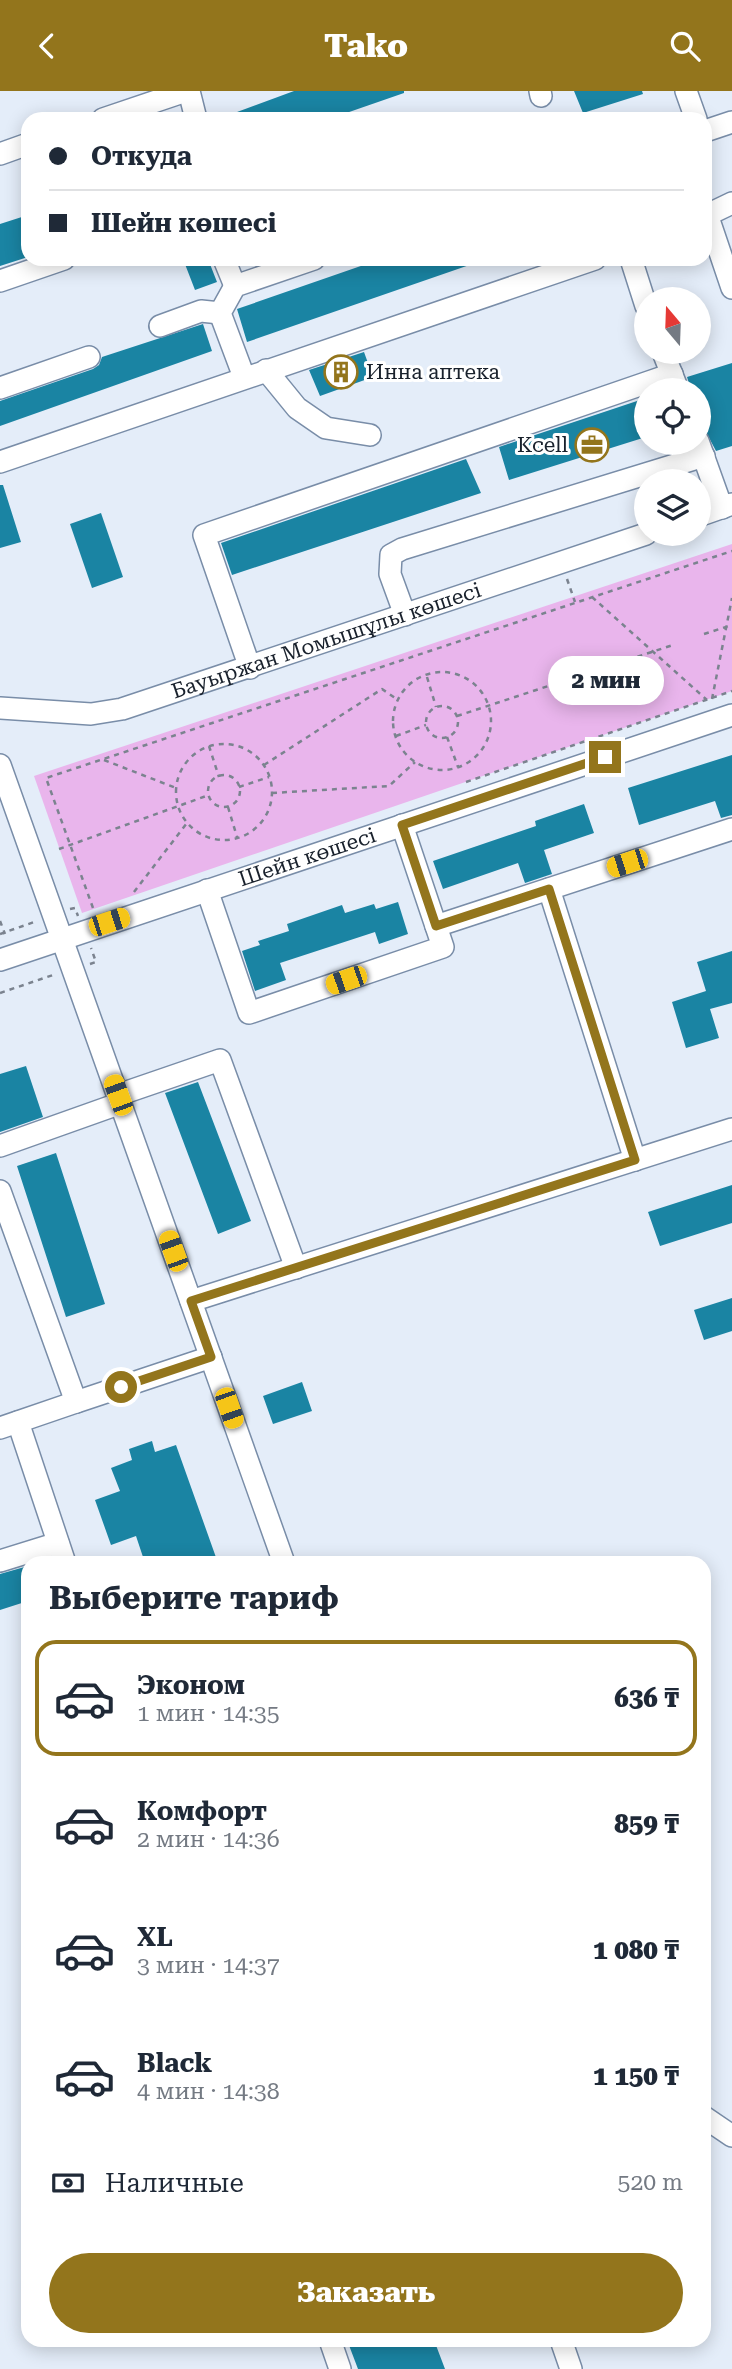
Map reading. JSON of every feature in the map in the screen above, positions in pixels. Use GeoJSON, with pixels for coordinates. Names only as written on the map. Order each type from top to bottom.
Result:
{"type":"FeatureCollection","features":[{"type":"Feature","properties":{"kind":"street"},"geometry":{"type":"LineString","coordinates":[[124,112],[188,91],[194,112]]}},
{"type":"Feature","properties":{"kind":"street"},"geometry":{"type":"LineString","coordinates":[[686,91],[694,112]]}},
{"type":"Feature","properties":{"kind":"street"},"geometry":{"type":"LineString","coordinates":[[712,129],[732,122]]}},
{"type":"Feature","properties":{"kind":"street"},"geometry":{"type":"LineString","coordinates":[[0,154],[21,146]]}},
{"type":"Feature","properties":{"kind":"street"},"geometry":{"type":"LineString","coordinates":[[712,212],[732,203]]}},
{"type":"Feature","properties":{"kind":"street"},"geometry":{"type":"LineString","coordinates":[[712,232],[732,288]]}},
{"type":"Feature","properties":{"kind":"street"},"geometry":{"type":"LineString","coordinates":[[0,281],[44,266]]}},
{"type":"Feature","properties":{"kind":"street"},"geometry":{"type":"LineString","coordinates":[[227,266],[235,286]]}},
{"type":"Feature","properties":{"kind":"street"},"geometry":{"type":"LineString","coordinates":[[244,377],[220,313],[235,286],[294,266]]}},
{"type":"Feature","properties":{"kind":"street"},"geometry":{"type":"LineString","coordinates":[[0,463],[244,377],[574,266]]}},
{"type":"Feature","properties":{"kind":"street"},"geometry":{"type":"LineString","coordinates":[[633,266],[640,287]]}},
{"type":"Feature","properties":{"kind":"street"},"geometry":{"type":"LineString","coordinates":[[160,326],[201,311],[220,313]]}},
{"type":"Feature","properties":{"kind":"street"},"geometry":{"type":"LineString","coordinates":[[0,388],[89,357]]}},
{"type":"Feature","properties":{"kind":"street"},"geometry":{"type":"LineString","coordinates":[[266,370],[296,408],[326,428],[370,435]]}},
{"type":"Feature","properties":{"kind":"street"},"geometry":{"type":"LineString","coordinates":[[250,667],[204,535],[634,395]]}},
{"type":"Feature","properties":{"kind":"street"},"geometry":{"type":"LineString","coordinates":[[405,615],[389,565],[391,555],[680,455]]}},
{"type":"Feature","properties":{"kind":"street"},"geometry":{"type":"LineString","coordinates":[[704,455],[727,506]]}},
{"type":"Feature","properties":{"kind":"street","name":"Бауыржан Момышұлы көшесі"},"geometry":{"type":"LineString","coordinates":[[0,708],[101,713],[152,701],[634,538]]}},
{"type":"Feature","properties":{"kind":"street","name":"Шейн көшесі"},"geometry":{"type":"LineString","coordinates":[[0,960],[732,715]]}},
{"type":"Feature","properties":{"kind":"street"},"geometry":{"type":"LineString","coordinates":[[0,765],[211,1357],[278,1556]]}},
{"type":"Feature","properties":{"kind":"street"},"geometry":{"type":"LineString","coordinates":[[207,890],[250,1013],[443,947],[402,825]]}},
{"type":"Feature","properties":{"kind":"street"},"geometry":{"type":"LineString","coordinates":[[436,926],[732,829]]}},
{"type":"Feature","properties":{"kind":"street"},"geometry":{"type":"LineString","coordinates":[[549,889],[635,1160]]}},
{"type":"Feature","properties":{"kind":"street"},"geometry":{"type":"LineString","coordinates":[[0,1146],[220,1060],[296,1268]]}},
{"type":"Feature","properties":{"kind":"street"},"geometry":{"type":"LineString","coordinates":[[191,1301],[732,1129]]}},
{"type":"Feature","properties":{"kind":"street"},"geometry":{"type":"LineString","coordinates":[[0,1191],[5,1221],[76,1402]]}},
{"type":"Feature","properties":{"kind":"street"},"geometry":{"type":"LineString","coordinates":[[38,1556],[61,1553],[9,1425],[211,1357]]}},
{"type":"Feature","properties":{"kind":"street"},"geometry":{"type":"LineString","coordinates":[[0,1561],[21,1558]]}},
{"type":"Feature","properties":{"kind":"street"},"geometry":{"type":"LineString","coordinates":[[711,2122],[732,2136]]}},
{"type":"Feature","properties":{"kind":"street"},"geometry":{"type":"LineString","coordinates":[[332,2347],[340,2369]]}},
{"type":"Feature","properties":{"kind":"street"},"geometry":{"type":"LineString","coordinates":[[563,2347],[571,2369]]}},
{"type":"Feature","properties":{"kind":"path"},"geometry":{"type":"LineString","coordinates":[[93,910],[46,778],[732,551]]}},
{"type":"Feature","properties":{"kind":"path"},"geometry":{"type":"LineString","coordinates":[[562,562],[575,603]]}},
{"type":"Feature","properties":{"kind":"path"},"geometry":{"type":"LineString","coordinates":[[592,597],[711,703],[732,598]]}},
{"type":"Feature","properties":{"kind":"path"},"geometry":{"type":"LineString","coordinates":[[704,634],[732,625]]}},
{"type":"Feature","properties":{"kind":"path"},"geometry":{"type":"LineString","coordinates":[[457,716],[673,645]]}},
{"type":"Feature","properties":{"kind":"path"},"geometry":{"type":"LineString","coordinates":[[426,675],[436,707]]}},
{"type":"Feature","properties":{"kind":"path"},"geometry":{"type":"LineString","coordinates":[[426,675],[458,675],[472,683],[488,705],[491,726],[486,742],[478,755],[458,767],[433,769],[415,762],[405,754],[396,736],[394,717],[398,701],[412,683],[426,675]]}},
{"type":"Feature","properties":{"kind":"path"},"geometry":{"type":"LineString","coordinates":[[264,765],[382,689],[398,701]]}},
{"type":"Feature","properties":{"kind":"path"},"geometry":{"type":"LineString","coordinates":[[712,698],[732,691]]}},
{"type":"Feature","properties":{"kind":"path"},"geometry":{"type":"LineString","coordinates":[[465,783],[707,700]]}},
{"type":"Feature","properties":{"kind":"path"},"geometry":{"type":"LineString","coordinates":[[436,707],[447,707],[457,716],[457,729],[447,737],[434,736],[426,726],[428,713],[436,707]]}},
{"type":"Feature","properties":{"kind":"path"},"geometry":{"type":"LineString","coordinates":[[396,736],[426,726]]}},
{"type":"Feature","properties":{"kind":"path"},"geometry":{"type":"LineString","coordinates":[[447,737],[458,767]]}},
{"type":"Feature","properties":{"kind":"path"},"geometry":{"type":"LineString","coordinates":[[228,743],[244,747],[258,756],[264,765],[270,776],[272,793],[266,818],[255,830],[237,838],[209,838],[187,824],[177,807],[176,787],[185,762],[209,746],[228,743]]}},
{"type":"Feature","properties":{"kind":"path"},"geometry":{"type":"LineString","coordinates":[[209,746],[219,777]]}},
{"type":"Feature","properties":{"kind":"path"},"geometry":{"type":"LineString","coordinates":[[103,759],[176,787]]}},
{"type":"Feature","properties":{"kind":"path"},"geometry":{"type":"LineString","coordinates":[[272,793],[389,786],[415,762]]}},
{"type":"Feature","properties":{"kind":"path"},"geometry":{"type":"LineString","coordinates":[[209,796],[211,783],[219,777],[229,776],[239,787]]}},
{"type":"Feature","properties":{"kind":"path"},"geometry":{"type":"LineString","coordinates":[[239,787],[270,776]]}},
{"type":"Feature","properties":{"kind":"path"},"geometry":{"type":"LineString","coordinates":[[209,796],[218,806],[228,807],[236,801],[239,787]]}},
{"type":"Feature","properties":{"kind":"path"},"geometry":{"type":"LineString","coordinates":[[59,849],[209,796]]}},
{"type":"Feature","properties":{"kind":"path"},"geometry":{"type":"LineString","coordinates":[[228,807],[237,838]]}},
{"type":"Feature","properties":{"kind":"path"},"geometry":{"type":"LineString","coordinates":[[145,892],[133,894],[187,824]]}},
{"type":"Feature","properties":{"kind":"path"},"geometry":{"type":"LineString","coordinates":[[0,993],[73,969]]}},
{"type":"Feature","properties":{"kind":"shaded area"},"geometry":{"type":"Polygon","coordinates":[[[732,544],[732,691],[82,913],[34,776],[732,544]]]}},
{"type":"Feature","properties":{"kind":"building"},"geometry":{"type":"Polygon","coordinates":[[[294,91],[404,91],[349,112],[237,112],[294,91]]]}},
{"type":"Feature","properties":{"kind":"building"},"geometry":{"type":"Polygon","coordinates":[[[574,91],[642,91],[643,94],[586,112],[583,112],[574,91]]]}},
{"type":"Feature","properties":{"kind":"building"},"geometry":{"type":"Polygon","coordinates":[[[21,217],[21,259],[0,266],[0,224],[21,217]]]}},
{"type":"Feature","properties":{"kind":"building"},"geometry":{"type":"Polygon","coordinates":[[[186,266],[211,266],[217,282],[195,290],[186,266]]]}},
{"type":"Feature","properties":{"kind":"building"},"geometry":{"type":"Polygon","coordinates":[[[361,266],[467,266],[247,342],[237,309],[361,266]]]}},
{"type":"Feature","properties":{"kind":"building"},"geometry":{"type":"Polygon","coordinates":[[[203,324],[212,351],[0,426],[0,401],[93,369],[99,365],[102,357],[203,324]]]}},
{"type":"Feature","properties":{"kind":"building","name":"Инна аптека"},"geometry":{"type":"Polygon","coordinates":[[[364,352],[373,377],[320,396],[309,370],[364,352]]]}},
{"type":"Feature","properties":{"kind":"building"},"geometry":{"type":"Polygon","coordinates":[[[732,363],[732,446],[716,451],[711,442],[711,378],[687,377],[732,363]]]}},
{"type":"Feature","properties":{"kind":"building"},"geometry":{"type":"Polygon","coordinates":[[[634,402],[634,441],[509,480],[499,447],[634,402]]]}},
{"type":"Feature","properties":{"kind":"building"},"geometry":{"type":"Polygon","coordinates":[[[466,459],[481,493],[232,575],[221,543],[466,459]]]}},
{"type":"Feature","properties":{"kind":"building"},"geometry":{"type":"Polygon","coordinates":[[[0,485],[3,485],[21,542],[0,548],[0,485]]]}},
{"type":"Feature","properties":{"kind":"building"},"geometry":{"type":"Polygon","coordinates":[[[101,513],[123,577],[92,588],[70,524],[101,513]]]}},
{"type":"Feature","properties":{"kind":"building"},"geometry":{"type":"Polygon","coordinates":[[[732,755],[732,815],[721,818],[715,801],[639,825],[628,788],[732,755]]]}},
{"type":"Feature","properties":{"kind":"building"},"geometry":{"type":"Polygon","coordinates":[[[584,804],[594,833],[544,850],[552,874],[525,883],[518,863],[443,889],[433,861],[536,826],[535,821],[584,804]]]}},
{"type":"Feature","properties":{"kind":"building"},"geometry":{"type":"Polygon","coordinates":[[[398,902],[408,934],[379,944],[375,932],[280,963],[286,980],[255,991],[242,951],[260,945],[258,941],[289,931],[287,924],[342,905],[345,913],[374,904],[376,909],[398,902]]]}},
{"type":"Feature","properties":{"kind":"building"},"geometry":{"type":"Polygon","coordinates":[[[732,951],[732,1003],[710,1009],[719,1038],[686,1048],[672,1002],[706,991],[697,962],[732,951]]]}},
{"type":"Feature","properties":{"kind":"building"},"geometry":{"type":"Polygon","coordinates":[[[26,1066],[43,1117],[0,1132],[0,1074],[26,1066]]]}},
{"type":"Feature","properties":{"kind":"building"},"geometry":{"type":"Polygon","coordinates":[[[198,1082],[251,1221],[218,1234],[165,1093],[198,1082]]]}},
{"type":"Feature","properties":{"kind":"building"},"geometry":{"type":"Polygon","coordinates":[[[56,1153],[105,1304],[66,1317],[17,1166],[56,1153]]]}},
{"type":"Feature","properties":{"kind":"building"},"geometry":{"type":"Polygon","coordinates":[[[732,1185],[732,1223],[660,1246],[648,1212],[732,1185]]]}},
{"type":"Feature","properties":{"kind":"building"},"geometry":{"type":"Polygon","coordinates":[[[732,1298],[732,1331],[704,1340],[694,1310],[732,1298]]]}},
{"type":"Feature","properties":{"kind":"building"},"geometry":{"type":"Polygon","coordinates":[[[302,1382],[312,1411],[273,1424],[263,1396],[302,1382]]]}},
{"type":"Feature","properties":{"kind":"building"},"geometry":{"type":"Polygon","coordinates":[[[152,1441],[155,1452],[176,1445],[216,1556],[143,1556],[136,1536],[111,1545],[95,1500],[120,1491],[111,1468],[132,1460],[129,1449],[152,1441]]]}},
{"type":"Feature","properties":{"kind":"building"},"geometry":{"type":"Polygon","coordinates":[[[21,1568],[21,1603],[0,1610],[0,1574],[21,1568]]]}},
{"type":"Feature","properties":{"kind":"building"},"geometry":{"type":"Polygon","coordinates":[[[350,2347],[437,2347],[445,2369],[358,2369],[350,2347]]]}},
{"type":"Feature","properties":{"kind":"place","name":"Инна аптека"},"geometry":{"type":"Point","coordinates":[341,372]}},
{"type":"Feature","properties":{"kind":"place","name":"Kcell"},"geometry":{"type":"Point","coordinates":[592,445]}},
{"type":"Feature","properties":{"kind":"route"},"geometry":{"type":"LineString","coordinates":[[121,1387],[211,1357],[191,1301],[635,1160],[549,889],[436,926],[402,825],[605,757]]}}]}
